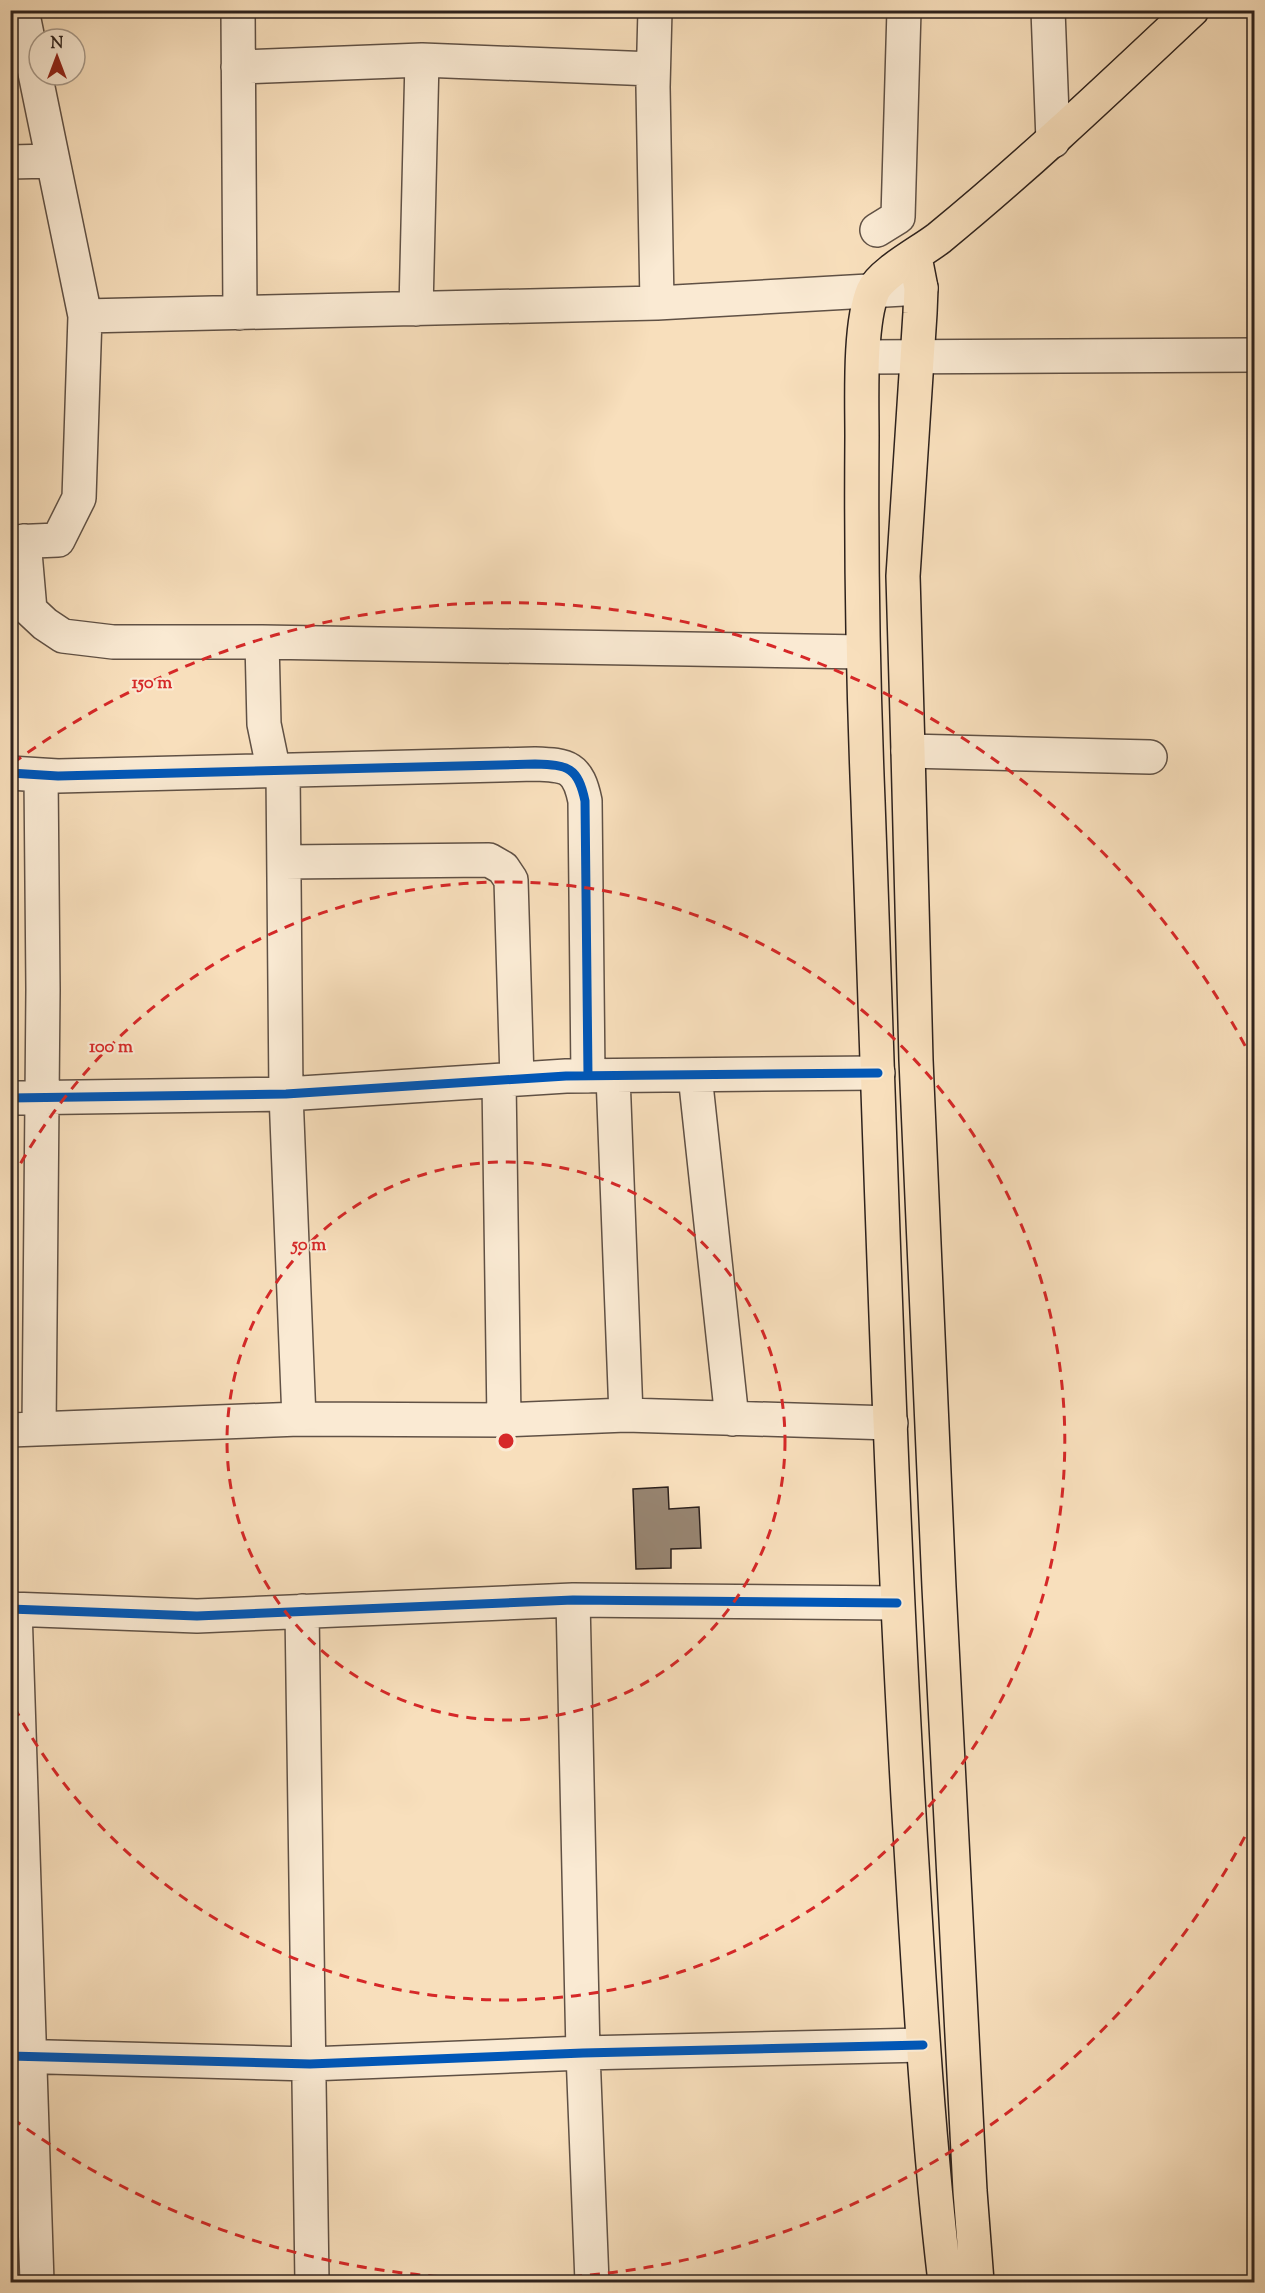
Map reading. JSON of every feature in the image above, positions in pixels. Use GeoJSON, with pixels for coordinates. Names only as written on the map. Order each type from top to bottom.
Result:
{"type":"FeatureCollection","features":[{"type":"Feature","properties":{"kind":"main road"},"geometry":{"type":"LineString","coordinates":[[945,2283],[934,2196],[923,2045],[897,1603],[862,652],[866,323],[874,291],[883,278],[918,273],[1192,10]]}},
{"type":"Feature","properties":{"kind":"main road"},"geometry":{"type":"LineString","coordinates":[[918,273],[918,357],[908,471],[903,576],[916,1060],[938,1575],[970,2191],[977,2283]]}},
{"type":"Feature","properties":{"kind":"street"},"geometry":{"type":"LineString","coordinates":[[22,10],[85,316],[79,498],[58,540],[17,542],[30,610],[45,624],[63,636],[113,642],[262,642],[862,652]]}},
{"type":"Feature","properties":{"kind":"street"},"geometry":{"type":"LineString","coordinates":[[238,10],[240,313]]}},
{"type":"Feature","properties":{"kind":"street"},"geometry":{"type":"LineString","coordinates":[[655,10],[657,303]]}},
{"type":"Feature","properties":{"kind":"street"},"geometry":{"type":"LineString","coordinates":[[877,230],[898,217],[904,10]]}},
{"type":"Feature","properties":{"kind":"street"},"geometry":{"type":"LineString","coordinates":[[1048,10],[1053,141]]}},
{"type":"Feature","properties":{"kind":"street"},"geometry":{"type":"LineString","coordinates":[[238,67],[422,60],[654,69]]}},
{"type":"Feature","properties":{"kind":"street"},"geometry":{"type":"LineString","coordinates":[[416,309],[422,60]]}},
{"type":"Feature","properties":{"kind":"street"},"geometry":{"type":"LineString","coordinates":[[10,162],[53,161]]}},
{"type":"Feature","properties":{"kind":"street"},"geometry":{"type":"LineString","coordinates":[[85,316],[657,303],[874,291]]}},
{"type":"Feature","properties":{"kind":"street"},"geometry":{"type":"LineString","coordinates":[[864,357],[1254,355]]}},
{"type":"Feature","properties":{"kind":"street"},"geometry":{"type":"LineString","coordinates":[[262,642],[264,724],[279,772],[284,862],[286,1094],[299,1419]]}},
{"type":"Feature","properties":{"kind":"street"},"geometry":{"type":"LineString","coordinates":[[908,751],[1150,757]]}},
{"type":"Feature","properties":{"kind":"street"},"geometry":{"type":"LineString","coordinates":[[626,1415],[601,1076],[585,801],[581,783],[574,771],[559,765],[536,764],[279,772],[26,774],[43,1097],[25,1430],[299,1419],[504,1420],[626,1415],[891,1423]]}},
{"type":"Feature","properties":{"kind":"street"},"geometry":{"type":"LineString","coordinates":[[284,862],[489,860],[503,868],[511,880],[504,1420]]}},
{"type":"Feature","properties":{"kind":"street"},"geometry":{"type":"LineString","coordinates":[[10,1098],[286,1094],[601,1076],[878,1073]]}},
{"type":"Feature","properties":{"kind":"street"},"geometry":{"type":"LineString","coordinates":[[695,1075],[732,1419]]}},
{"type":"Feature","properties":{"kind":"street"},"geometry":{"type":"LineString","coordinates":[[37,2283],[20,2056],[13,1609],[197,1616],[573,1600],[897,1603]]}},
{"type":"Feature","properties":{"kind":"street"},"geometry":{"type":"LineString","coordinates":[[573,1600],[583,2053],[592,2283]]}},
{"type":"Feature","properties":{"kind":"street"},"geometry":{"type":"LineString","coordinates":[[302,1611],[312,2283]]}},
{"type":"Feature","properties":{"kind":"street"},"geometry":{"type":"LineString","coordinates":[[20,2056],[310,2064],[583,2053],[923,2045]]}},
{"type":"Feature","properties":{"kind":"building"},"geometry":{"type":"Polygon","coordinates":[[[668,1487],[669,1509],[699,1507],[701,1548],[671,1549],[671,1568],[636,1569],[633,1489],[668,1487]]]}},
{"type":"Feature","properties":{"kind":"cycle path"},"geometry":{"type":"LineString","coordinates":[[10,773],[58,776],[535,764],[556,765],[570,770],[579,781],[585,801],[588,1076]]}},
{"type":"Feature","properties":{"kind":"cycle path"},"geometry":{"type":"LineString","coordinates":[[10,1098],[286,1094],[566,1076],[878,1073]]}},
{"type":"Feature","properties":{"kind":"cycle path"},"geometry":{"type":"LineString","coordinates":[[10,1609],[197,1616],[573,1600],[897,1603]]}},
{"type":"Feature","properties":{"kind":"cycle path"},"geometry":{"type":"LineString","coordinates":[[10,2056],[310,2064],[583,2053],[923,2045]]}}]}
